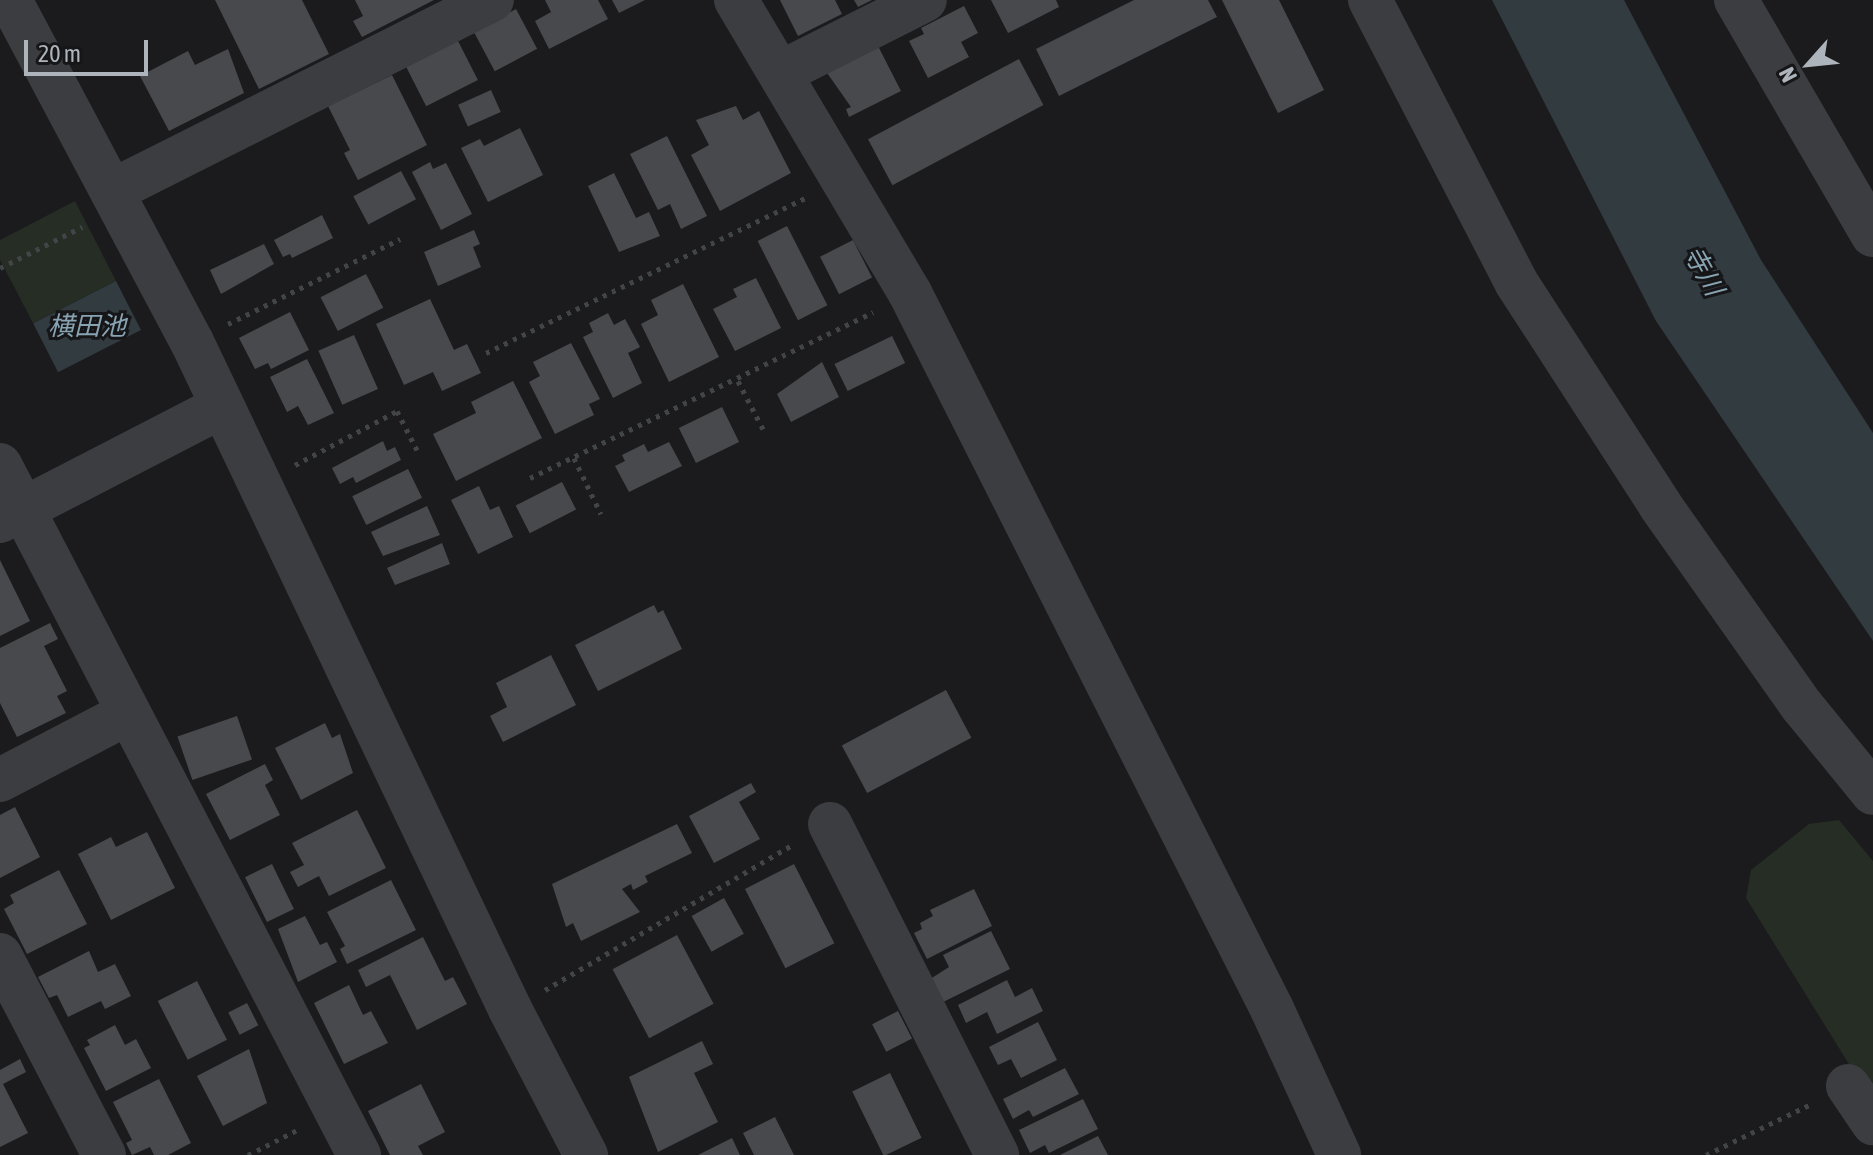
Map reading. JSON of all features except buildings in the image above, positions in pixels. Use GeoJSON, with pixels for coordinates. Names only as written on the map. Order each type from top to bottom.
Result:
{"type":"FeatureCollection","features":[{"type":"Feature","properties":{"kind":"street"},"geometry":{"type":"LineString","coordinates":[[10,0],[192,342],[510,1009],[586,1155]]}},
{"type":"Feature","properties":{"kind":"street"},"geometry":{"type":"LineString","coordinates":[[118,198],[492,0]]}},
{"type":"Feature","properties":{"kind":"street"},"geometry":{"type":"LineString","coordinates":[[736,0],[845,178],[910,293],[1272,1009],[1339,1155]]}},
{"type":"Feature","properties":{"kind":"street"},"geometry":{"type":"LineString","coordinates":[[780,73],[925,0]]}},
{"type":"Feature","properties":{"kind":"street"},"geometry":{"type":"LineString","coordinates":[[1370,0],[1516,282],[1660,505],[1802,706],[1873,793]]}},
{"type":"Feature","properties":{"kind":"street"},"geometry":{"type":"LineString","coordinates":[[1736,0],[1873,235]]}},
{"type":"Feature","properties":{"kind":"street"},"geometry":{"type":"LineString","coordinates":[[11,515],[221,407]]}},
{"type":"Feature","properties":{"kind":"street"},"geometry":{"type":"LineString","coordinates":[[0,465],[11,515],[126,714],[359,1155]]}},
{"type":"Feature","properties":{"kind":"street"},"geometry":{"type":"LineString","coordinates":[[0,780],[126,714]]}},
{"type":"Feature","properties":{"kind":"street"},"geometry":{"type":"LineString","coordinates":[[830,824],[997,1155]]}},
{"type":"Feature","properties":{"kind":"street"},"geometry":{"type":"LineString","coordinates":[[0,955],[104,1155]]}},
{"type":"Feature","properties":{"kind":"street"},"geometry":{"type":"LineString","coordinates":[[1848,1086],[1873,1123]]}},
{"type":"Feature","properties":{"kind":"path"},"geometry":{"type":"LineString","coordinates":[[486,353],[845,178]]}},
{"type":"Feature","properties":{"kind":"path"},"geometry":{"type":"LineString","coordinates":[[0,268],[118,198]]}},
{"type":"Feature","properties":{"kind":"path"},"geometry":{"type":"LineString","coordinates":[[192,342],[400,239]]}},
{"type":"Feature","properties":{"kind":"path"},"geometry":{"type":"LineString","coordinates":[[530,478],[738,381],[910,293]]}},
{"type":"Feature","properties":{"kind":"path"},"geometry":{"type":"LineString","coordinates":[[738,381],[764,431]]}},
{"type":"Feature","properties":{"kind":"path"},"geometry":{"type":"LineString","coordinates":[[259,483],[397,411],[418,452]]}},
{"type":"Feature","properties":{"kind":"path"},"geometry":{"type":"LineString","coordinates":[[574,458],[601,514]]}},
{"type":"Feature","properties":{"kind":"path"},"geometry":{"type":"LineString","coordinates":[[534,996],[830,824]]}},
{"type":"Feature","properties":{"kind":"path"},"geometry":{"type":"LineString","coordinates":[[1706,1155],[1848,1086]]}},
{"type":"Feature","properties":{"kind":"path"},"geometry":{"type":"LineString","coordinates":[[248,1155],[335,1110]]}},
{"type":"Feature","properties":{"kind":"shaded area"},"geometry":{"type":"Polygon","coordinates":[[[75,201],[116,281],[33,323],[0,260],[0,240],[75,201]]]}},
{"type":"Feature","properties":{"kind":"shaded area"},"geometry":{"type":"Polygon","coordinates":[[[1839,820],[1873,861],[1873,1103],[1746,898],[1751,870],[1809,824],[1839,820]]]}},
{"type":"Feature","properties":{"kind":"water","name":"寺川"},"geometry":{"type":"Polygon","coordinates":[[[1492,0],[1624,0],[1761,260],[1873,433],[1873,641],[1656,321],[1492,0]]]}},
{"type":"Feature","properties":{"kind":"water","name":"横田池"},"geometry":{"type":"Polygon","coordinates":[[[116,281],[141,330],[58,372],[33,323],[116,281]]]}}]}
